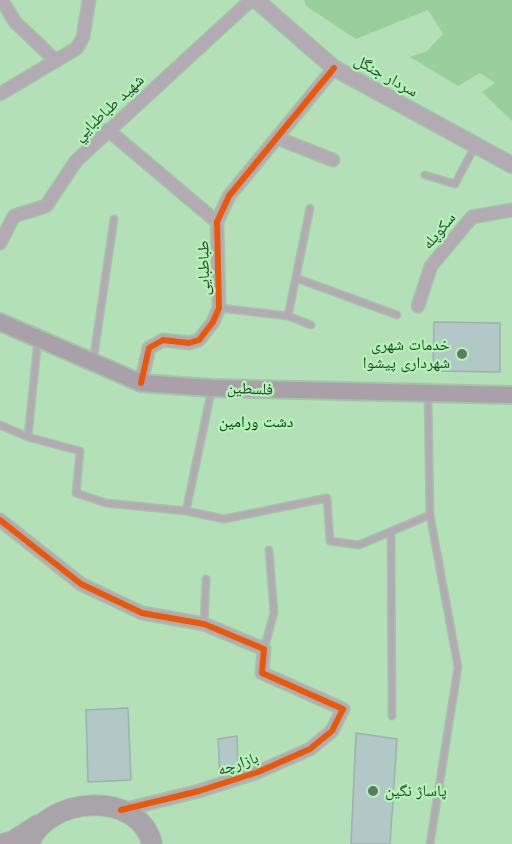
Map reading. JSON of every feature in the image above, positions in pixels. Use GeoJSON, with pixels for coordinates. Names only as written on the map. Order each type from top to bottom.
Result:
{"type":"FeatureCollection","features":[{"type":"Feature","properties":{"kind":"main road","name":"فلسطین"},"geometry":{"type":"LineString","coordinates":[[0,322],[141,383],[213,388],[511,397]]}},
{"type":"Feature","properties":{"kind":"main road"},"geometry":{"type":"LineString","coordinates":[[2,844],[13,841],[62,810],[81,806],[100,806],[121,810],[135,818],[146,829],[152,844]]}},
{"type":"Feature","properties":{"kind":"main road"},"geometry":{"type":"LineString","coordinates":[[29,844],[33,833],[45,821]]}},
{"type":"Feature","properties":{"kind":"street"},"geometry":{"type":"LineString","coordinates":[[2,0],[15,22],[56,61]]}},
{"type":"Feature","properties":{"kind":"street"},"geometry":{"type":"LineString","coordinates":[[0,94],[77,48],[83,37],[89,0]]}},
{"type":"Feature","properties":{"kind":"street","name":"شهيد طباطبايي"},"geometry":{"type":"LineString","coordinates":[[0,243],[14,216],[46,206],[76,161],[251,0]]}},
{"type":"Feature","properties":{"kind":"street","name":"سردار جنگل"},"geometry":{"type":"LineString","coordinates":[[256,0],[334,68],[512,165]]}},
{"type":"Feature","properties":{"kind":"street","name":"طباطبایی"},"geometry":{"type":"LineString","coordinates":[[141,383],[149,348],[163,340],[189,343],[199,340],[213,322],[219,308],[217,222],[229,196],[334,68]]}},
{"type":"Feature","properties":{"kind":"street"},"geometry":{"type":"LineString","coordinates":[[108,130],[217,222]]}},
{"type":"Feature","properties":{"kind":"street"},"geometry":{"type":"LineString","coordinates":[[277,138],[333,160]]}},
{"type":"Feature","properties":{"kind":"street","name":"سکوپله"},"geometry":{"type":"LineString","coordinates":[[418,306],[431,266],[472,217],[512,210]]}},
{"type":"Feature","properties":{"kind":"street"},"geometry":{"type":"LineString","coordinates":[[0,520],[81,584],[142,612],[204,624],[264,649]]}},
{"type":"Feature","properties":{"kind":"street","name":"بازارچه"},"geometry":{"type":"LineString","coordinates":[[121,810],[199,791],[269,767],[310,749],[332,731],[343,710],[262,673],[264,649]]}},
{"type":"Feature","properties":{"kind":"lane"},"geometry":{"type":"LineString","coordinates":[[425,175],[455,184],[476,145]]}},
{"type":"Feature","properties":{"kind":"lane"},"geometry":{"type":"LineString","coordinates":[[288,316],[310,208]]}},
{"type":"Feature","properties":{"kind":"lane"},"geometry":{"type":"LineString","coordinates":[[93,363],[114,219]]}},
{"type":"Feature","properties":{"kind":"lane"},"geometry":{"type":"LineString","coordinates":[[296,278],[397,315]]}},
{"type":"Feature","properties":{"kind":"lane"},"geometry":{"type":"LineString","coordinates":[[219,308],[288,316],[311,325]]}},
{"type":"Feature","properties":{"kind":"lane"},"geometry":{"type":"LineString","coordinates":[[28,437],[38,338]]}},
{"type":"Feature","properties":{"kind":"lane"},"geometry":{"type":"LineString","coordinates":[[186,511],[213,388]]}},
{"type":"Feature","properties":{"kind":"lane"},"geometry":{"type":"LineString","coordinates":[[428,394],[430,515],[458,667],[430,844]]}},
{"type":"Feature","properties":{"kind":"lane"},"geometry":{"type":"LineString","coordinates":[[0,425],[28,437],[80,451],[76,493],[106,503],[186,511],[224,519],[327,498],[330,541],[359,545],[430,515]]}},
{"type":"Feature","properties":{"kind":"lane"},"geometry":{"type":"LineString","coordinates":[[391,531],[392,716]]}},
{"type":"Feature","properties":{"kind":"lane"},"geometry":{"type":"LineString","coordinates":[[264,649],[274,613],[269,550]]}},
{"type":"Feature","properties":{"kind":"lane"},"geometry":{"type":"LineString","coordinates":[[204,624],[206,579]]}},
{"type":"Feature","properties":{"kind":"green space","name":"دشت ورامین"},"geometry":{"type":"Polygon","coordinates":[[[0,0],[512,0],[512,844],[0,844],[0,0]]]}},
{"type":"Feature","properties":{"kind":"green space"},"geometry":{"type":"Polygon","coordinates":[[[304,0],[512,0],[512,121],[482,92],[495,83],[480,73],[458,86],[410,57],[427,51],[443,34],[428,10],[356,39],[306,6],[304,0]]]}},
{"type":"Feature","properties":{"kind":"building"},"geometry":{"type":"Polygon","coordinates":[[[434,322],[500,323],[500,372],[433,371],[434,322]]]}},
{"type":"Feature","properties":{"kind":"building"},"geometry":{"type":"Polygon","coordinates":[[[128,708],[131,780],[88,782],[86,710],[128,708]]]}},
{"type":"Feature","properties":{"kind":"building","name":"پاساژ نگین"},"geometry":{"type":"Polygon","coordinates":[[[356,733],[397,739],[390,844],[351,844],[356,733]]]}},
{"type":"Feature","properties":{"kind":"building"},"geometry":{"type":"Polygon","coordinates":[[[237,736],[238,771],[220,776],[218,739],[237,736]]]}},
{"type":"Feature","properties":{"kind":"cycle path"},"geometry":{"type":"LineString","coordinates":[[141,383],[149,348],[163,340],[189,343],[199,340],[213,322],[219,308],[217,222],[229,196],[334,68]]}},
{"type":"Feature","properties":{"kind":"cycle path"},"geometry":{"type":"LineString","coordinates":[[0,520],[81,584],[142,613],[204,624],[264,649],[262,673],[343,709],[332,731],[310,749],[258,772],[199,791],[121,810]]}},
{"type":"Feature","properties":{"kind":"place","name":"خدمات شهری شهرداری پیشوا"},"geometry":{"type":"Point","coordinates":[462,354]}},
{"type":"Feature","properties":{"kind":"place","name":"پاساژ نگین"},"geometry":{"type":"Point","coordinates":[373,791]}}]}
